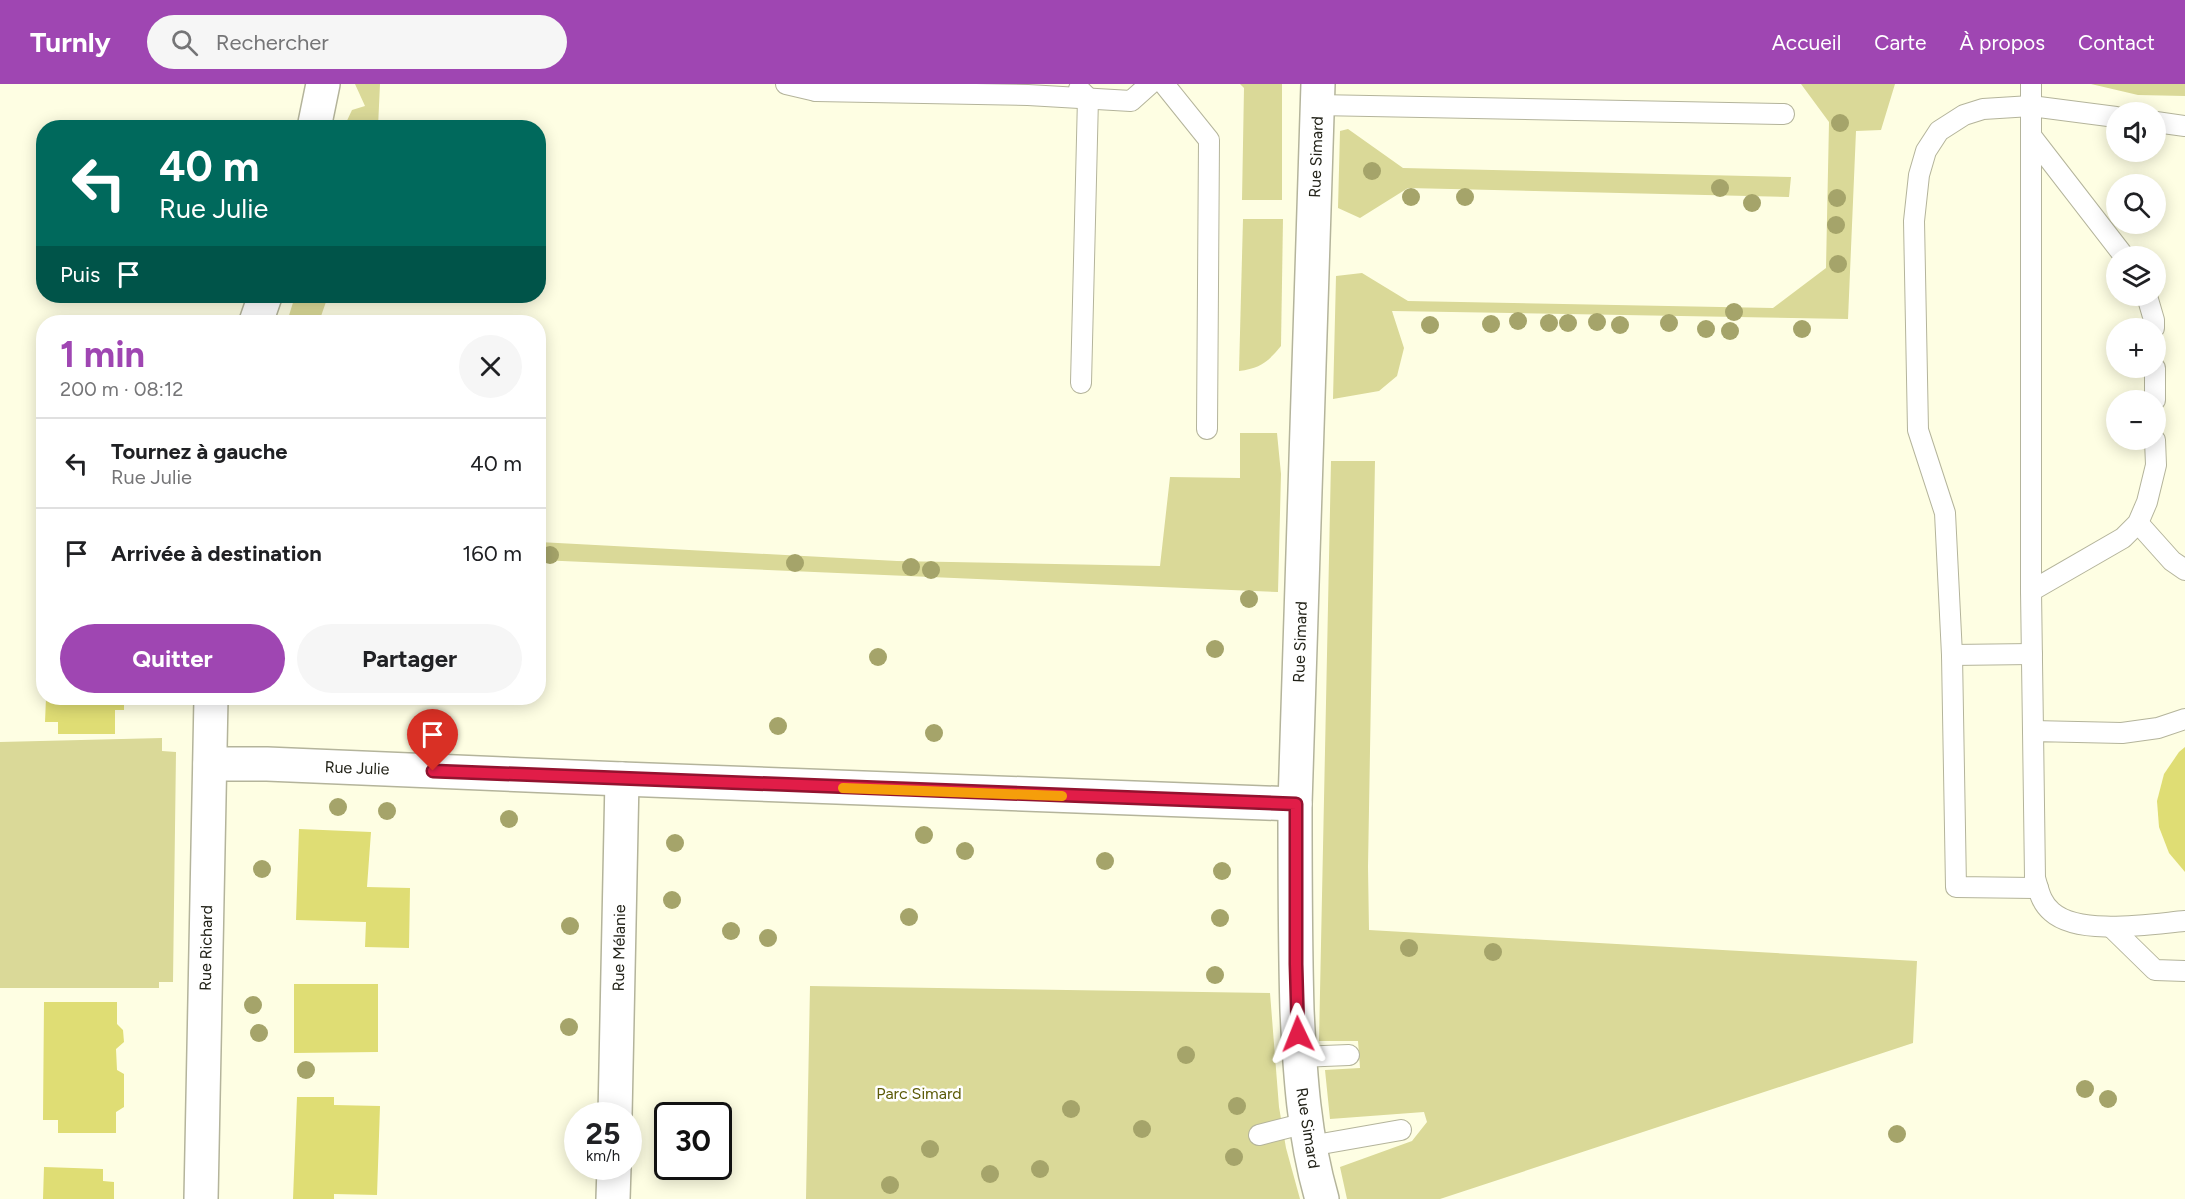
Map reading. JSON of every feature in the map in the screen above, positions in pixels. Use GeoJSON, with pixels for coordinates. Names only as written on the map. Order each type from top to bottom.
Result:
{"type":"FeatureCollection","features":[{"type":"Feature","properties":{"kind":"street"},"geometry":{"type":"LineString","coordinates":[[316,120],[323,84]]}},
{"type":"Feature","properties":{"kind":"street","name":"Rue Simard"},"geometry":{"type":"LineString","coordinates":[[1318,94],[1296,804],[1296,964],[1299,1057],[1308,1135],[1322,1199]]}},
{"type":"Feature","properties":{"kind":"street","name":"Rue Richard"},"geometry":{"type":"LineString","coordinates":[[201,1199],[211,705]]}},
{"type":"Feature","properties":{"kind":"street","name":"Rue Julie"},"geometry":{"type":"LineString","coordinates":[[210,764],[267,764],[622,780],[1296,804]]}},
{"type":"Feature","properties":{"kind":"street","name":"Rue Mélanie"},"geometry":{"type":"LineString","coordinates":[[615,1102],[622,780]]}},
{"type":"Feature","properties":{"kind":"street"},"geometry":{"type":"LineString","coordinates":[[613,1199],[614,1180]]}},
{"type":"Feature","properties":{"kind":"lane"},"geometry":{"type":"LineString","coordinates":[[786,84],[816,87],[1081,91],[1131,101],[1150,84]]}},
{"type":"Feature","properties":{"kind":"lane"},"geometry":{"type":"LineString","coordinates":[[1164,84],[1209,140],[1207,429]]}},
{"type":"Feature","properties":{"kind":"lane"},"geometry":{"type":"LineString","coordinates":[[2031,84],[2031,591],[2035,878],[2042,900],[2052,912],[2068,921],[2111,927],[2185,921]]}},
{"type":"Feature","properties":{"kind":"lane"},"geometry":{"type":"LineString","coordinates":[[1081,91],[1081,383]]}},
{"type":"Feature","properties":{"kind":"lane"},"geometry":{"type":"LineString","coordinates":[[1318,94],[1784,114]]}},
{"type":"Feature","properties":{"kind":"lane"},"geometry":{"type":"LineString","coordinates":[[2038,888],[1956,887],[1952,655],[1945,513],[1918,430],[1914,221],[1919,175],[1926,151],[1939,130],[1964,115],[1983,109],[2031,106],[2106,116]]}},
{"type":"Feature","properties":{"kind":"lane"},"geometry":{"type":"LineString","coordinates":[[2166,123],[2185,126]]}},
{"type":"Feature","properties":{"kind":"lane"},"geometry":{"type":"LineString","coordinates":[[2032,137],[2116,246]]}},
{"type":"Feature","properties":{"kind":"lane"},"geometry":{"type":"LineString","coordinates":[[2031,591],[2123,537],[2138,523],[2147,502],[2154,474],[2155,450]]}},
{"type":"Feature","properties":{"kind":"lane"},"geometry":{"type":"LineString","coordinates":[[2138,523],[2172,561],[2185,570]]}},
{"type":"Feature","properties":{"kind":"lane"},"geometry":{"type":"LineString","coordinates":[[1952,655],[2032,654]]}},
{"type":"Feature","properties":{"kind":"lane"},"geometry":{"type":"LineString","coordinates":[[2033,731],[2122,733],[2158,728],[2185,720]]}},
{"type":"Feature","properties":{"kind":"lane"},"geometry":{"type":"LineString","coordinates":[[2111,927],[2155,970],[2185,971]]}},
{"type":"Feature","properties":{"kind":"lane"},"geometry":{"type":"LineString","coordinates":[[1299,1057],[1349,1055]]}},
{"type":"Feature","properties":{"kind":"lane"},"geometry":{"type":"LineString","coordinates":[[1259,1135],[1401,1130]]}},
{"type":"Feature","properties":{"kind":"green space"},"geometry":{"type":"Polygon","coordinates":[[[355,84],[380,84],[378,120],[347,120],[352,110],[365,106],[355,84]]]}},
{"type":"Feature","properties":{"kind":"green space"},"geometry":{"type":"Polygon","coordinates":[[[1240,84],[1282,84],[1282,200],[1242,200],[1244,88],[1240,84]]]}},
{"type":"Feature","properties":{"kind":"green space"},"geometry":{"type":"Polygon","coordinates":[[[1801,84],[1895,84],[1881,130],[1856,131],[1848,319],[1392,311],[1404,348],[1397,376],[1379,391],[1333,399],[1336,276],[1362,273],[1408,301],[1773,308],[1826,268],[1829,122],[1801,84]]]}},
{"type":"Feature","properties":{"kind":"green space"},"geometry":{"type":"Polygon","coordinates":[[[2091,84],[2185,84],[2185,96],[2138,95],[2091,84]]]}},
{"type":"Feature","properties":{"kind":"green space"},"geometry":{"type":"Polygon","coordinates":[[[1348,129],[1403,168],[1791,177],[1789,197],[1408,188],[1360,218],[1338,208],[1340,131],[1348,129]]]}},
{"type":"Feature","properties":{"kind":"green space"},"geometry":{"type":"Polygon","coordinates":[[[1243,219],[1283,219],[1281,346],[1263,364],[1239,371],[1243,219]]]}},
{"type":"Feature","properties":{"kind":"green space"},"geometry":{"type":"Polygon","coordinates":[[[293,303],[326,303],[321,315],[289,315],[293,303]]]}},
{"type":"Feature","properties":{"kind":"green space"},"geometry":{"type":"Polygon","coordinates":[[[1240,433],[1277,433],[1281,474],[1278,592],[546,560],[546,542],[897,561],[1160,566],[1170,477],[1240,478],[1240,433]]]}},
{"type":"Feature","properties":{"kind":"green space"},"geometry":{"type":"Polygon","coordinates":[[[1331,461],[1375,461],[1368,867],[1369,930],[1917,961],[1913,1043],[1440,1199],[1347,1199],[1340,1167],[1412,1141],[1427,1122],[1424,1112],[1330,1119],[1325,1070],[1360,1068],[1358,1041],[1319,1041],[1331,461]]]}},
{"type":"Feature","properties":{"kind":"green space"},"geometry":{"type":"Polygon","coordinates":[[[162,738],[162,751],[176,752],[173,982],[159,982],[159,988],[0,988],[0,742],[162,738]]]}},
{"type":"Feature","properties":{"kind":"green space","name":"Parc Simard"},"geometry":{"type":"Polygon","coordinates":[[[810,986],[1270,993],[1279,1107],[1286,1148],[1300,1199],[806,1199],[810,986]]]}},
{"type":"Feature","properties":{"kind":"building"},"geometry":{"type":"Polygon","coordinates":[[[46,705],[124,705],[124,710],[115,710],[115,734],[58,734],[58,722],[45,722],[46,705]]]}},
{"type":"Feature","properties":{"kind":"building"},"geometry":{"type":"Polygon","coordinates":[[[2185,747],[2185,872],[2169,853],[2159,827],[2157,801],[2164,774],[2185,747]]]}},
{"type":"Feature","properties":{"kind":"building"},"geometry":{"type":"Polygon","coordinates":[[[299,829],[371,832],[367,887],[410,888],[409,948],[365,947],[366,922],[296,920],[299,829]]]}},
{"type":"Feature","properties":{"kind":"building"},"geometry":{"type":"Polygon","coordinates":[[[294,984],[378,984],[378,1052],[294,1053],[294,984]]]}},
{"type":"Feature","properties":{"kind":"building"},"geometry":{"type":"Polygon","coordinates":[[[44,1002],[117,1002],[117,1024],[123,1030],[124,1042],[116,1049],[117,1070],[124,1074],[124,1107],[116,1112],[116,1133],[58,1133],[58,1120],[43,1120],[44,1002]]]}},
{"type":"Feature","properties":{"kind":"building"},"geometry":{"type":"Polygon","coordinates":[[[297,1097],[334,1097],[334,1105],[380,1106],[377,1195],[334,1194],[334,1199],[293,1199],[297,1097]]]}},
{"type":"Feature","properties":{"kind":"building"},"geometry":{"type":"Polygon","coordinates":[[[44,1167],[103,1169],[103,1181],[114,1182],[114,1199],[43,1199],[44,1167]]]}},
{"type":"Feature","properties":{"kind":"slow traffic"},"geometry":{"type":"LineString","coordinates":[[843,788],[1062,796]]}},
{"type":"Feature","properties":{"kind":"route"},"geometry":{"type":"LineString","coordinates":[[433,771],[1296,804],[1298,1034]]}}]}
